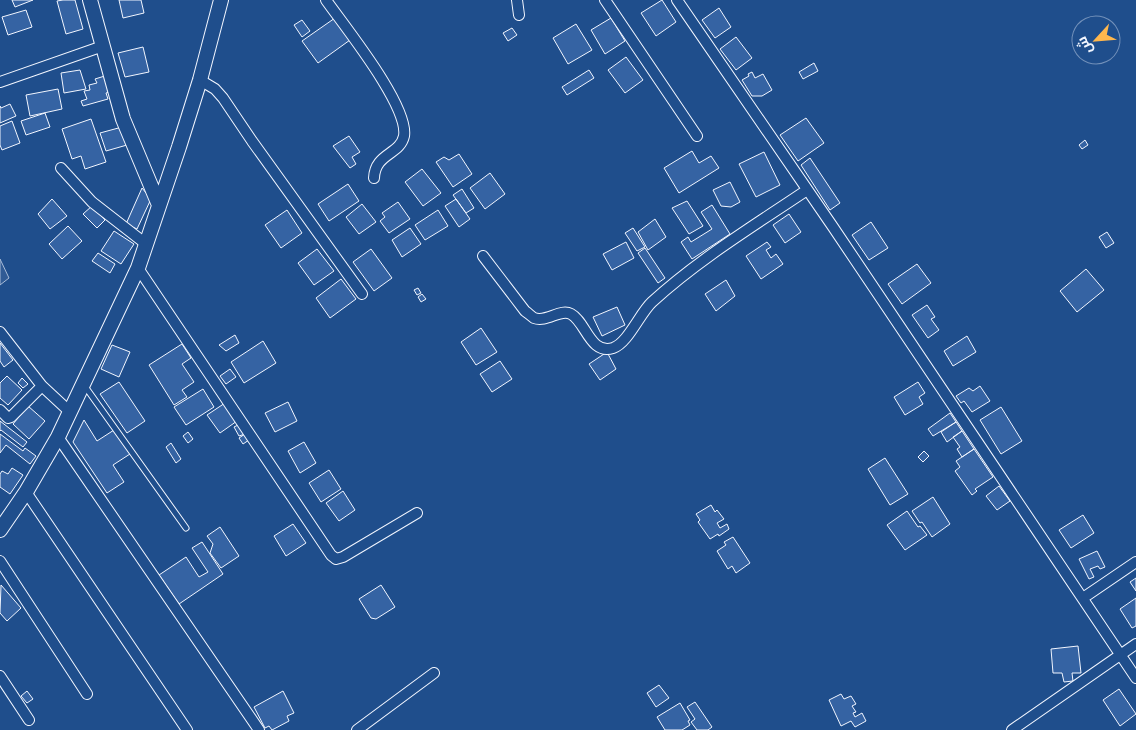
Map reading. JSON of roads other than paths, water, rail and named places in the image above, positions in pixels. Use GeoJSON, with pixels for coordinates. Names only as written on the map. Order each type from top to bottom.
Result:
{"type":"FeatureCollection","features":[{"type":"Feature","properties":{"kind":"street"},"geometry":{"type":"LineString","coordinates":[[90,0],[123,119],[158,205]]}},
{"type":"Feature","properties":{"kind":"street"},"geometry":{"type":"LineString","coordinates":[[0,530],[26,492],[58,437],[138,268],[200,80],[221,0]]}},
{"type":"Feature","properties":{"kind":"street"},"geometry":{"type":"LineString","coordinates":[[326,0],[392,94],[400,113],[404,133],[402,140],[398,147],[377,163],[374,170],[374,178]]}},
{"type":"Feature","properties":{"kind":"street"},"geometry":{"type":"LineString","coordinates":[[517,0],[520,16]]}},
{"type":"Feature","properties":{"kind":"street"},"geometry":{"type":"LineString","coordinates":[[606,0],[697,136]]}},
{"type":"Feature","properties":{"kind":"street"},"geometry":{"type":"LineString","coordinates":[[677,0],[1136,678]]}},
{"type":"Feature","properties":{"kind":"street"},"geometry":{"type":"LineString","coordinates":[[0,82],[103,46]]}},
{"type":"Feature","properties":{"kind":"street"},"geometry":{"type":"LineString","coordinates":[[200,80],[215,88],[223,98],[362,294]]}},
{"type":"Feature","properties":{"kind":"street"},"geometry":{"type":"LineString","coordinates":[[61,168],[92,202],[146,244]]}},
{"type":"Feature","properties":{"kind":"street"},"geometry":{"type":"LineString","coordinates":[[483,256],[525,311],[534,318],[546,319],[562,313],[570,313],[576,318],[594,343],[603,348],[613,348],[622,342],[651,303],[689,271],[807,190]]}},
{"type":"Feature","properties":{"kind":"street"},"geometry":{"type":"LineString","coordinates":[[138,268],[331,555],[336,559],[343,557],[417,512]]}},
{"type":"Feature","properties":{"kind":"street"},"geometry":{"type":"LineString","coordinates":[[0,332],[42,386],[70,412]]}},
{"type":"Feature","properties":{"kind":"street"},"geometry":{"type":"LineString","coordinates":[[0,410],[8,418],[11,418],[42,386]]}},
{"type":"Feature","properties":{"kind":"street"},"geometry":{"type":"LineString","coordinates":[[58,437],[259,730]]}},
{"type":"Feature","properties":{"kind":"street"},"geometry":{"type":"LineString","coordinates":[[26,492],[187,730]]}},
{"type":"Feature","properties":{"kind":"street"},"geometry":{"type":"LineString","coordinates":[[0,561],[87,694]]}},
{"type":"Feature","properties":{"kind":"street"},"geometry":{"type":"LineString","coordinates":[[1083,598],[1136,562]]}},
{"type":"Feature","properties":{"kind":"street"},"geometry":{"type":"LineString","coordinates":[[1012,730],[1136,644]]}},
{"type":"Feature","properties":{"kind":"street"},"geometry":{"type":"LineString","coordinates":[[357,730],[434,672]]}},
{"type":"Feature","properties":{"kind":"street"},"geometry":{"type":"LineString","coordinates":[[0,676],[29,720]]}},
{"type":"Feature","properties":{"kind":"lane"},"geometry":{"type":"LineString","coordinates":[[83,385],[186,528]]}}]}
